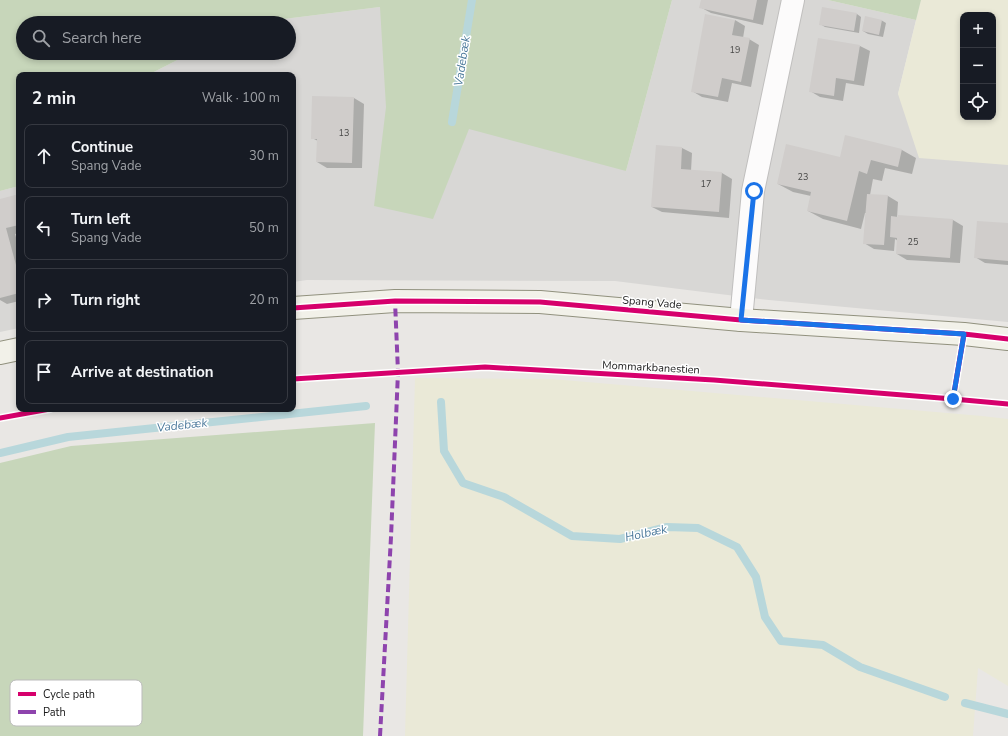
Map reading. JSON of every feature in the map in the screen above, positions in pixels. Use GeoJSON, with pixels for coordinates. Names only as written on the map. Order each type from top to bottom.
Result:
{"type":"FeatureCollection","features":[{"type":"Feature","properties":{"kind":"street"},"geometry":{"type":"LineString","coordinates":[[741,320],[754,191],[793,0]]}},
{"type":"Feature","properties":{"kind":"street","name":"Spang Vade"},"geometry":{"type":"LineString","coordinates":[[296,308],[395,301],[540,302],[741,320],[964,334],[1008,339]]}},
{"type":"Feature","properties":{"kind":"street"},"geometry":{"type":"LineString","coordinates":[[0,353],[16,350]]}},
{"type":"Feature","properties":{"kind":"shaded area"},"geometry":{"type":"Polygon","coordinates":[[[672,0],[828,0],[916,20],[898,94],[1008,164],[1008,322],[769,300],[615,281],[307,280],[296,282],[296,72],[154,72],[177,60],[296,60],[296,18],[380,7],[626,171],[672,0]]]}},
{"type":"Feature","properties":{"kind":"shaded area"},"geometry":{"type":"Polygon","coordinates":[[[16,187],[16,329],[0,332],[0,191],[16,187]]]}},
{"type":"Feature","properties":{"kind":"green space"},"geometry":{"type":"Polygon","coordinates":[[[0,0],[672,0],[626,171],[469,129],[433,219],[374,206],[386,107],[380,7],[296,18],[296,16],[16,16],[16,60],[177,60],[154,72],[16,72],[16,187],[0,191],[0,0]]]}},
{"type":"Feature","properties":{"kind":"green space"},"geometry":{"type":"Polygon","coordinates":[[[828,0],[921,0],[916,20],[828,0]]]}},
{"type":"Feature","properties":{"kind":"green space"},"geometry":{"type":"Polygon","coordinates":[[[921,0],[1008,0],[1008,165],[919,158],[898,94],[921,0]]]}},
{"type":"Feature","properties":{"kind":"green space"},"geometry":{"type":"Polygon","coordinates":[[[415,378],[552,379],[1008,419],[1008,686],[978,668],[973,736],[405,736],[415,378]]]}},
{"type":"Feature","properties":{"kind":"green space"},"geometry":{"type":"Polygon","coordinates":[[[375,423],[363,736],[0,736],[0,463],[71,446],[375,423]]]}},
{"type":"Feature","properties":{"kind":"building"},"geometry":{"type":"Polygon","coordinates":[[[701,0],[757,0],[753,20],[699,8],[701,0]]]}},
{"type":"Feature","properties":{"kind":"building"},"geometry":{"type":"Polygon","coordinates":[[[822,7],[857,13],[854,31],[819,25],[822,7]]]}},
{"type":"Feature","properties":{"kind":"building"},"geometry":{"type":"Polygon","coordinates":[[[705,14],[735,20],[732,35],[750,38],[741,82],[722,78],[718,97],[691,92],[705,14]]]}},
{"type":"Feature","properties":{"kind":"building"},"geometry":{"type":"Polygon","coordinates":[[[865,16],[882,20],[879,35],[862,31],[865,16]]]}},
{"type":"Feature","properties":{"kind":"building"},"geometry":{"type":"Polygon","coordinates":[[[818,38],[860,45],[854,81],[836,78],[834,96],[809,92],[818,38]]]}},
{"type":"Feature","properties":{"kind":"building"},"geometry":{"type":"Polygon","coordinates":[[[312,96],[354,97],[352,163],[316,162],[317,139],[311,139],[312,96]]]}},
{"type":"Feature","properties":{"kind":"building"},"geometry":{"type":"Polygon","coordinates":[[[845,135],[902,149],[898,167],[871,160],[867,174],[859,171],[847,221],[807,211],[811,192],[777,184],[786,144],[840,157],[845,135]]]}},
{"type":"Feature","properties":{"kind":"building"},"geometry":{"type":"Polygon","coordinates":[[[656,145],[682,147],[681,169],[722,172],[719,212],[651,207],[656,145]]]}},
{"type":"Feature","properties":{"kind":"building"},"geometry":{"type":"Polygon","coordinates":[[[867,194],[888,195],[884,245],[863,244],[867,194]]]}},
{"type":"Feature","properties":{"kind":"building"},"geometry":{"type":"Polygon","coordinates":[[[16,195],[16,226],[6,228],[16,265],[16,294],[0,298],[0,199],[16,195]]]}},
{"type":"Feature","properties":{"kind":"building"},"geometry":{"type":"Polygon","coordinates":[[[898,215],[953,219],[950,258],[896,254],[897,238],[890,237],[891,216],[898,217],[898,215]]]}},
{"type":"Feature","properties":{"kind":"building"},"geometry":{"type":"Polygon","coordinates":[[[977,221],[1008,223],[1008,261],[974,258],[977,221]]]}},
{"type":"Feature","properties":{"kind":"waterway","name":"Vadebæk"},"geometry":{"type":"LineString","coordinates":[[452,122],[472,0]]}},
{"type":"Feature","properties":{"kind":"waterway","name":"Holbæk"},"geometry":{"type":"LineString","coordinates":[[441,402],[444,451],[463,483],[504,497],[572,536],[620,539],[667,527],[698,528],[737,547],[756,577],[765,617],[781,641],[823,645],[860,667],[945,697]]}},
{"type":"Feature","properties":{"kind":"waterway","name":"Vadebæk"},"geometry":{"type":"LineString","coordinates":[[0,453],[68,437],[366,406]]}},
{"type":"Feature","properties":{"kind":"waterway","name":"Holbæk"},"geometry":{"type":"LineString","coordinates":[[965,703],[1008,714]]}},
{"type":"Feature","properties":{"kind":"marked path"},"geometry":{"type":"LineString","coordinates":[[380,736],[398,372],[395,301]]}},
{"type":"Feature","properties":{"kind":"cycle path"},"geometry":{"type":"LineString","coordinates":[[296,308],[395,301],[540,302],[741,320],[964,334],[1008,339]]}},
{"type":"Feature","properties":{"kind":"cycle path"},"geometry":{"type":"LineString","coordinates":[[953,399],[964,334]]}},
{"type":"Feature","properties":{"kind":"cycle path","name":"Mommarkbanestien"},"geometry":{"type":"LineString","coordinates":[[296,379],[485,367],[714,380],[1008,404]]}},
{"type":"Feature","properties":{"kind":"cycle path"},"geometry":{"type":"LineString","coordinates":[[0,418],[33,412]]}},
{"type":"Feature","properties":{"kind":"route"},"geometry":{"type":"LineString","coordinates":[[754,191],[741,320],[964,334],[953,399]]}}]}
